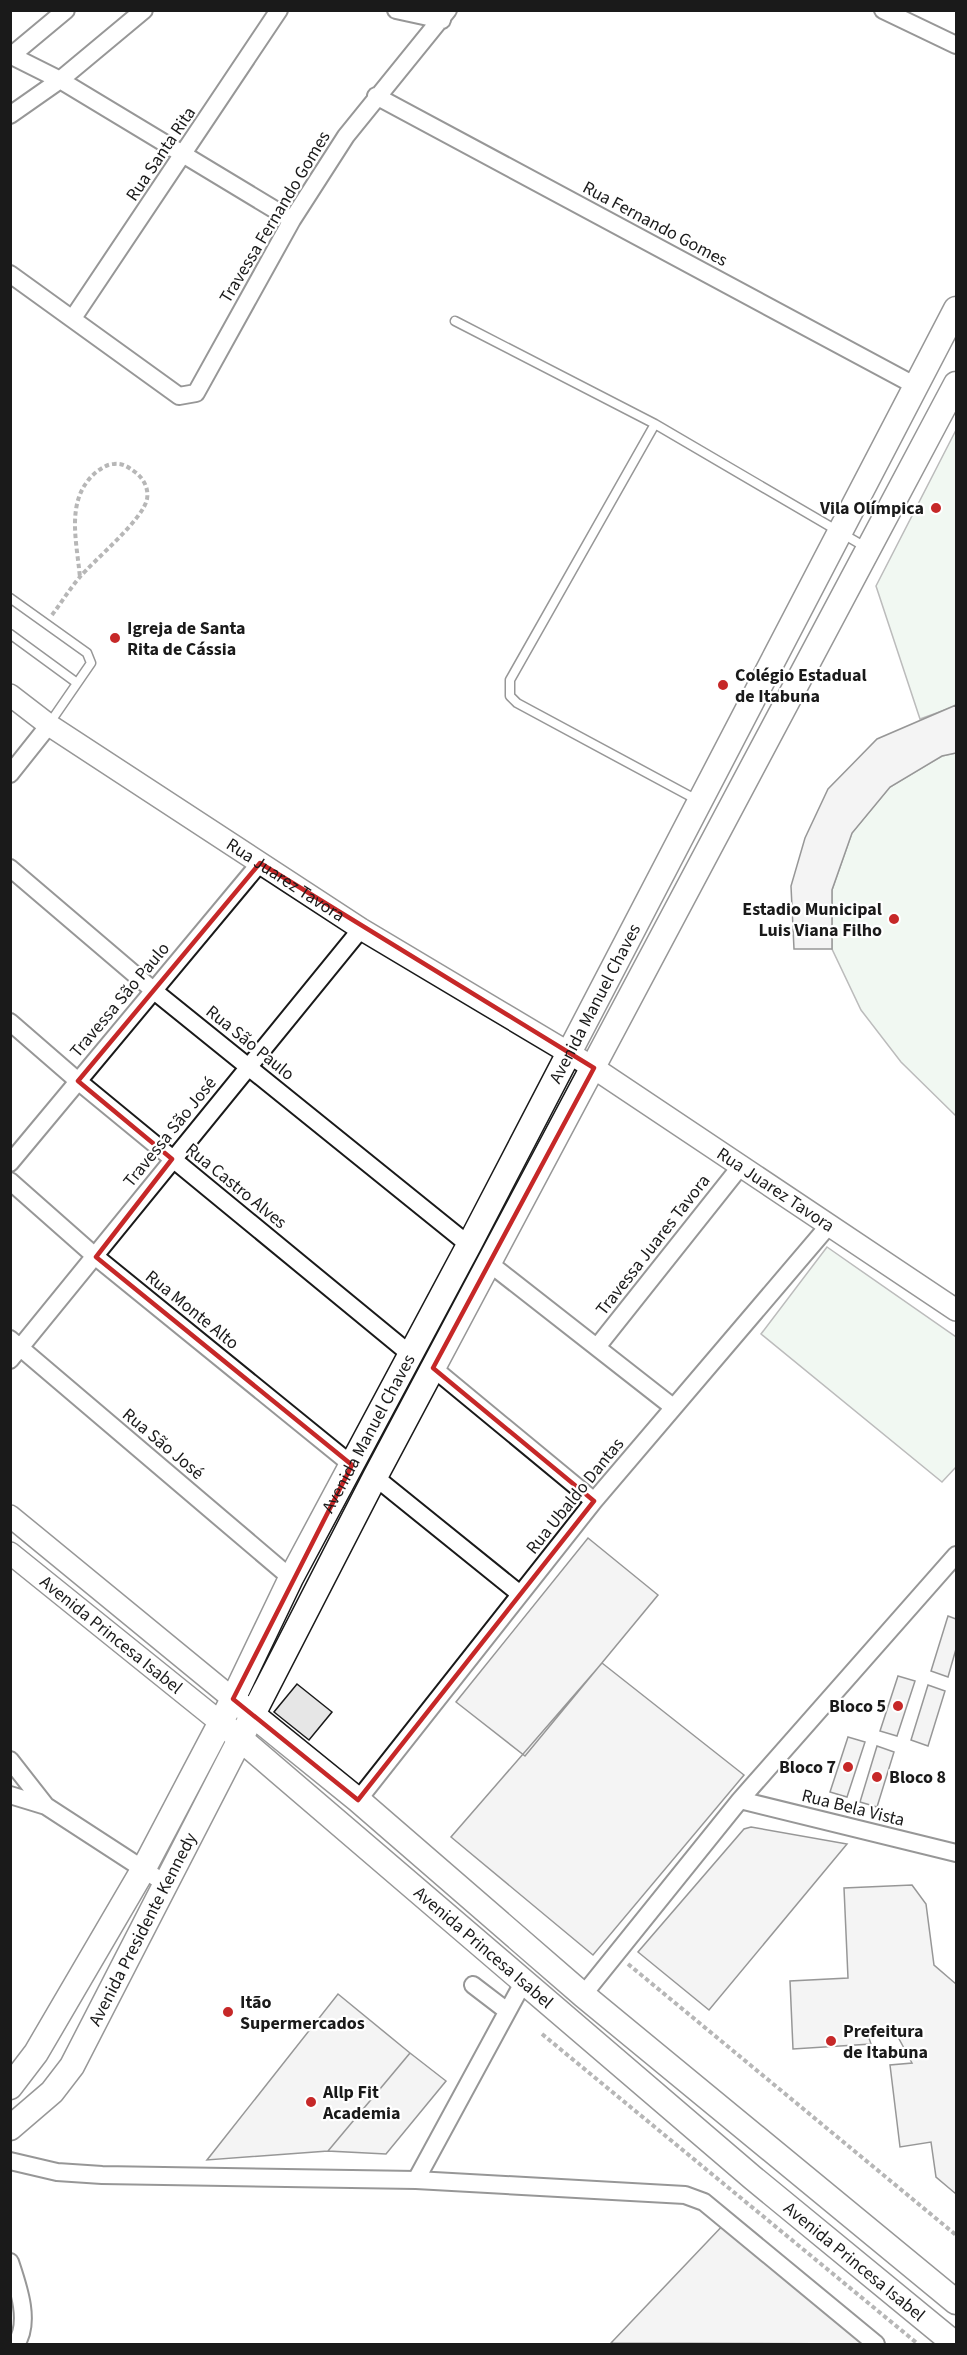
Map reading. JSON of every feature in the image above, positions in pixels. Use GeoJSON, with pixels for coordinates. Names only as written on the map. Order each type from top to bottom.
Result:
{"type":"FeatureCollection","features":[{"type":"Feature","properties":{"kind":"main road","name":"Avenida Manuel Chaves"},"geometry":{"type":"LineString","coordinates":[[233,1699],[291,1578],[469,1245],[566,1053],[700,802],[957,309]]}},
{"type":"Feature","properties":{"kind":"main road","name":"Avenida Manuel Chaves"},"geometry":{"type":"LineString","coordinates":[[253,1715],[375,1476],[957,384]]}},
{"type":"Feature","properties":{"kind":"main road","name":"Avenida Princesa Isabel"},"geometry":{"type":"LineString","coordinates":[[233,1699],[358,1800],[583,1995],[957,2302]]}},
{"type":"Feature","properties":{"kind":"main road","name":"Avenida Presidente Kennedy"},"geometry":{"type":"LineString","coordinates":[[10,2087],[36,2053],[143,1870],[233,1699]]}},
{"type":"Feature","properties":{"kind":"main road","name":"Avenida Presidente Kennedy"},"geometry":{"type":"LineString","coordinates":[[10,2128],[52,2092],[72,2066],[253,1715]]}},
{"type":"Feature","properties":{"kind":"main road","name":"Avenida Princesa Isabel"},"geometry":{"type":"LineString","coordinates":[[220,1723],[242,1738],[753,2178],[955,2344]]}},
{"type":"Feature","properties":{"kind":"street"},"geometry":{"type":"LineString","coordinates":[[66,10],[15,57],[60,80],[292,220]]}},
{"type":"Feature","properties":{"kind":"street"},"geometry":{"type":"LineString","coordinates":[[10,115],[60,80],[144,10]]}},
{"type":"Feature","properties":{"kind":"street","name":"Rua Santa Rita"},"geometry":{"type":"LineString","coordinates":[[73,318],[279,10]]}},
{"type":"Feature","properties":{"kind":"street"},"geometry":{"type":"LineString","coordinates":[[396,10],[445,15]]}},
{"type":"Feature","properties":{"kind":"street"},"geometry":{"type":"LineString","coordinates":[[883,10],[957,45]]}},
{"type":"Feature","properties":{"kind":"street","name":"Travessa Fernando Gomes"},"geometry":{"type":"LineString","coordinates":[[73,318],[179,396],[196,393],[292,220],[346,136],[376,96],[445,15]]}},
{"type":"Feature","properties":{"kind":"street","name":"Rua Fernando Gomes"},"geometry":{"type":"LineString","coordinates":[[376,96],[916,386]]}},
{"type":"Feature","properties":{"kind":"street"},"geometry":{"type":"LineString","coordinates":[[10,274],[73,318]]}},
{"type":"Feature","properties":{"kind":"street","name":"Rua Juarez Tavora"},"geometry":{"type":"LineString","coordinates":[[10,695],[49,724],[361,929],[594,1068],[957,1310]]}},
{"type":"Feature","properties":{"kind":"street"},"geometry":{"type":"LineString","coordinates":[[10,774],[49,724]]}},
{"type":"Feature","properties":{"kind":"street","name":"Travessa São Paulo"},"geometry":{"type":"LineString","coordinates":[[10,1163],[260,863]]}},
{"type":"Feature","properties":{"kind":"street","name":"Rua São Paulo"},"geometry":{"type":"LineString","coordinates":[[10,868],[153,990],[469,1245]]}},
{"type":"Feature","properties":{"kind":"street","name":"Travessa São José"},"geometry":{"type":"LineString","coordinates":[[14,1349],[96,1257],[172,1159],[361,929]]}},
{"type":"Feature","properties":{"kind":"street","name":"Rua Castro Alves"},"geometry":{"type":"LineString","coordinates":[[10,1022],[78,1081],[410,1354]]}},
{"type":"Feature","properties":{"kind":"street","name":"Travessa Juares Tavora"},"geometry":{"type":"LineString","coordinates":[[597,1347],[740,1167]]}},
{"type":"Feature","properties":{"kind":"street","name":"Rua Monte Alto"},"geometry":{"type":"LineString","coordinates":[[10,1181],[96,1257],[352,1466]]}},
{"type":"Feature","properties":{"kind":"street","name":"Rua Ubaldo Dantas"},"geometry":{"type":"LineString","coordinates":[[358,1800],[594,1501],[830,1224]]}},
{"type":"Feature","properties":{"kind":"street"},"geometry":{"type":"LineString","coordinates":[[489,1263],[673,1407]]}},
{"type":"Feature","properties":{"kind":"street","name":"Rua São José"},"geometry":{"type":"LineString","coordinates":[[14,1349],[291,1578]]}},
{"type":"Feature","properties":{"kind":"street"},"geometry":{"type":"LineString","coordinates":[[433,1368],[594,1501]]}},
{"type":"Feature","properties":{"kind":"street"},"geometry":{"type":"LineString","coordinates":[[375,1476],[520,1594]]}},
{"type":"Feature","properties":{"kind":"street","name":"Avenida Princesa Isabel"},"geometry":{"type":"LineString","coordinates":[[10,1516],[233,1699]]}},
{"type":"Feature","properties":{"kind":"street","name":"Avenida Princesa Isabel"},"geometry":{"type":"LineString","coordinates":[[10,1553],[220,1723]]}},
{"type":"Feature","properties":{"kind":"street"},"geometry":{"type":"LineString","coordinates":[[583,1995],[740,1800],[957,1555]]}},
{"type":"Feature","properties":{"kind":"street"},"geometry":{"type":"LineString","coordinates":[[10,1760],[46,1806]]}},
{"type":"Feature","properties":{"kind":"street"},"geometry":{"type":"LineString","coordinates":[[10,1795],[46,1806],[166,1884]]}},
{"type":"Feature","properties":{"kind":"street","name":"Rua Bela Vista"},"geometry":{"type":"LineString","coordinates":[[740,1800],[957,1853]]}},
{"type":"Feature","properties":{"kind":"street"},"geometry":{"type":"LineString","coordinates":[[416,2180],[524,1981]]}},
{"type":"Feature","properties":{"kind":"street"},"geometry":{"type":"LineString","coordinates":[[473,1985],[507,2011]]}},
{"type":"Feature","properties":{"kind":"street"},"geometry":{"type":"LineString","coordinates":[[10,2161],[57,2172],[102,2175],[416,2180],[685,2195],[704,2202],[876,2344]]}},
{"type":"Feature","properties":{"kind":"street"},"geometry":{"type":"LineString","coordinates":[[10,2262],[19,2288],[22,2320],[21,2338],[16,2344]]}},
{"type":"Feature","properties":{"kind":"lane"},"geometry":{"type":"LineString","coordinates":[[455,321],[655,424],[869,549]]}},
{"type":"Feature","properties":{"kind":"lane"},"geometry":{"type":"LineString","coordinates":[[655,424],[510,680],[509,689],[517,703],[700,802]]}},
{"type":"Feature","properties":{"kind":"lane"},"geometry":{"type":"LineString","coordinates":[[10,598],[87,653],[91,663],[49,724]]}},
{"type":"Feature","properties":{"kind":"lane"},"geometry":{"type":"LineString","coordinates":[[10,634],[77,683]]}},
{"type":"Feature","properties":{"kind":"path"},"geometry":{"type":"LineString","coordinates":[[46,623],[80,578],[140,514],[147,500],[147,488],[141,476],[124,464],[112,464],[100,469],[85,483],[78,495],[75,509],[80,578]]}},
{"type":"Feature","properties":{"kind":"path"},"geometry":{"type":"LineString","coordinates":[[617,1955],[957,2235]]}},
{"type":"Feature","properties":{"kind":"path"},"geometry":{"type":"LineString","coordinates":[[543,2034],[918,2344]]}},
{"type":"Feature","properties":{"kind":"highlighted area"},"geometry":{"type":"Polygon","coordinates":[[[260,863],[594,1068],[433,1368],[594,1501],[358,1800],[233,1699],[352,1465],[96,1257],[172,1159],[78,1081],[260,863]]]}},
{"type":"Feature","properties":{"kind":"green space","name":"Vila Olímpica"},"geometry":{"type":"Polygon","coordinates":[[[956,430],[956,706],[920,719],[876,586],[956,430]]]}},
{"type":"Feature","properties":{"kind":"green space","name":"Estadio Municipal Luis Viana Filho"},"geometry":{"type":"Polygon","coordinates":[[[956,753],[956,1116],[901,1062],[861,1010],[832,949],[832,890],[852,833],[890,787],[942,756],[956,753]]]}},
{"type":"Feature","properties":{"kind":"green space"},"geometry":{"type":"Polygon","coordinates":[[[827,1247],[956,1337],[956,1467],[942,1482],[761,1334],[827,1247]]]}},
{"type":"Feature","properties":{"kind":"building"},"geometry":{"type":"Polygon","coordinates":[[[956,705],[956,753],[942,756],[890,787],[852,833],[832,890],[832,949],[794,949],[791,886],[805,838],[828,789],[877,739],[956,705]]]}},
{"type":"Feature","properties":{"kind":"building"},"geometry":{"type":"Polygon","coordinates":[[[588,1538],[658,1595],[525,1756],[456,1702],[588,1538]]]}},
{"type":"Feature","properties":{"kind":"building"},"geometry":{"type":"Polygon","coordinates":[[[948,1616],[956,1619],[956,1649],[948,1677],[931,1671],[948,1616]]]}},
{"type":"Feature","properties":{"kind":"building"},"geometry":{"type":"Polygon","coordinates":[[[602,1663],[744,1775],[593,1955],[451,1837],[602,1663]]]}},
{"type":"Feature","properties":{"kind":"building","name":"Bloco 5"},"geometry":{"type":"Polygon","coordinates":[[[898,1676],[915,1681],[897,1736],[880,1731],[898,1676]]]}},
{"type":"Feature","properties":{"kind":"building"},"geometry":{"type":"Polygon","coordinates":[[[297,1684],[332,1712],[309,1740],[274,1712],[297,1684]]]}},
{"type":"Feature","properties":{"kind":"building"},"geometry":{"type":"Polygon","coordinates":[[[928,1685],[945,1691],[928,1746],[911,1740],[928,1685]]]}},
{"type":"Feature","properties":{"kind":"building","name":"Bloco 7"},"geometry":{"type":"Polygon","coordinates":[[[848,1737],[865,1742],[847,1797],[830,1792],[848,1737]]]}},
{"type":"Feature","properties":{"kind":"building","name":"Bloco 8"},"geometry":{"type":"Polygon","coordinates":[[[877,1746],[894,1752],[877,1807],[860,1802],[877,1746]]]}},
{"type":"Feature","properties":{"kind":"building"},"geometry":{"type":"Polygon","coordinates":[[[751,1827],[847,1844],[709,2010],[638,1952],[744,1829],[751,1827]]]}},
{"type":"Feature","properties":{"kind":"building","name":"Prefeitura de Itabuna"},"geometry":{"type":"Polygon","coordinates":[[[912,1885],[926,1904],[934,1965],[956,1984],[956,2194],[936,2177],[931,2142],[900,2147],[890,2065],[912,2063],[898,2037],[881,2028],[867,2032],[871,2044],[793,2049],[790,1981],[848,1978],[844,1888],[912,1885]]]}},
{"type":"Feature","properties":{"kind":"building","name":"Allp Fit Academia"},"geometry":{"type":"Polygon","coordinates":[[[338,1994],[410,2053],[328,2151],[207,2160],[338,1994]]]}},
{"type":"Feature","properties":{"kind":"building"},"geometry":{"type":"Polygon","coordinates":[[[410,2053],[446,2081],[386,2154],[328,2151],[410,2053]]]}},
{"type":"Feature","properties":{"kind":"building"},"geometry":{"type":"Polygon","coordinates":[[[727,2221],[866,2344],[611,2343],[727,2221]]]}},
{"type":"Feature","properties":{"kind":"place","name":"Vila Olímpica"},"geometry":{"type":"Point","coordinates":[936,508]}},
{"type":"Feature","properties":{"kind":"place","name":"Igreja de Santa Rita de Cássia"},"geometry":{"type":"Point","coordinates":[115,638]}},
{"type":"Feature","properties":{"kind":"place","name":"Colégio Estadual de Itabuna"},"geometry":{"type":"Point","coordinates":[723,685]}},
{"type":"Feature","properties":{"kind":"place","name":"Estadio Municipal Luis Viana Filho"},"geometry":{"type":"Point","coordinates":[894,919]}},
{"type":"Feature","properties":{"kind":"place","name":"Bloco 5"},"geometry":{"type":"Point","coordinates":[898,1706]}},
{"type":"Feature","properties":{"kind":"place","name":"Bloco 7"},"geometry":{"type":"Point","coordinates":[848,1767]}},
{"type":"Feature","properties":{"kind":"place","name":"Bloco 8"},"geometry":{"type":"Point","coordinates":[877,1777]}},
{"type":"Feature","properties":{"kind":"place","name":"Itão Supermercados"},"geometry":{"type":"Point","coordinates":[228,2012]}},
{"type":"Feature","properties":{"kind":"place","name":"Prefeitura de Itabuna"},"geometry":{"type":"Point","coordinates":[831,2041]}},
{"type":"Feature","properties":{"kind":"place","name":"Allp Fit Academia"},"geometry":{"type":"Point","coordinates":[311,2102]}}]}
